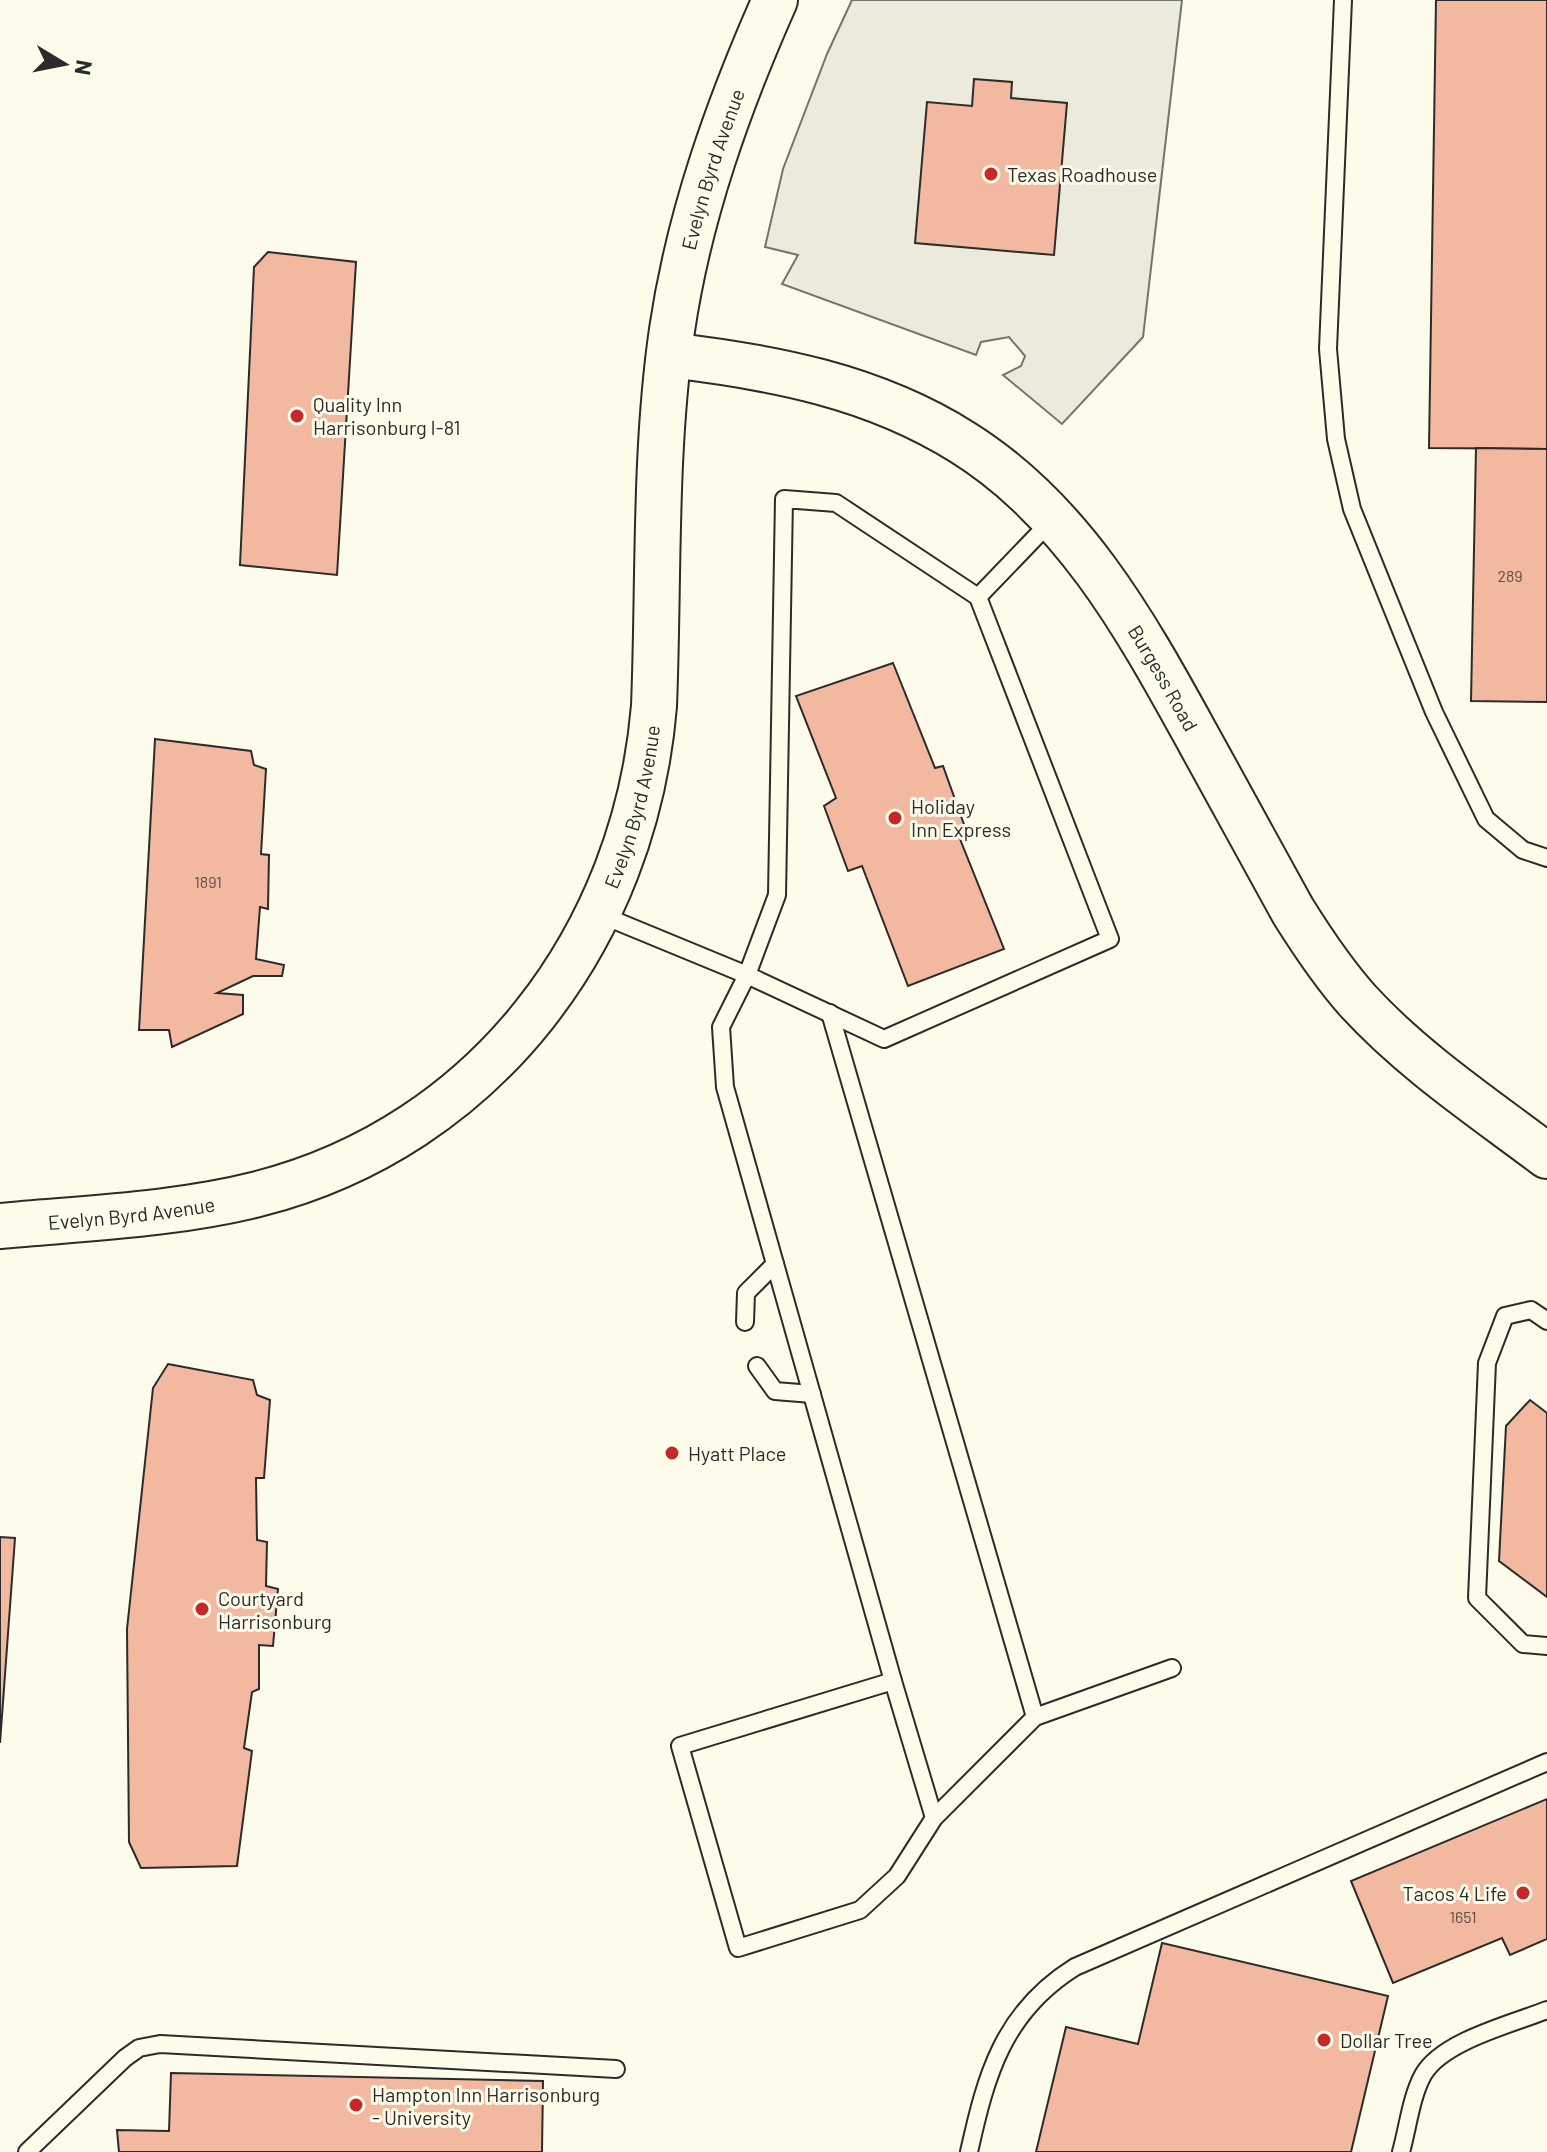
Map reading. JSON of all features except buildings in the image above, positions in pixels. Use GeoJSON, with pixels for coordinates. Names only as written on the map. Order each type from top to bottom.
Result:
{"type":"FeatureCollection","features":[{"type":"Feature","properties":{"kind":"street","name":"Evelyn Byrd Avenue"},"geometry":{"type":"LineString","coordinates":[[0,1226],[159,1211],[258,1194],[336,1167],[384,1142],[452,1096],[512,1040],[555,988],[599,914],[629,841],[639,802],[651,734],[662,425],[679,293],[702,196],[723,127],[775,0]]}},
{"type":"Feature","properties":{"kind":"street","name":"Burgess Road"},"geometry":{"type":"LineString","coordinates":[[669,355],[743,364],[809,377],[873,398],[962,442],[1011,478],[1053,519],[1093,565],[1150,653],[1293,911],[1324,959],[1361,1004],[1418,1059],[1547,1156]]}},
{"type":"Feature","properties":{"kind":"lane"},"geometry":{"type":"LineString","coordinates":[[1343,0],[1328,349],[1336,439],[1352,509],[1434,712],[1486,819],[1523,850],[1547,858]]}},
{"type":"Feature","properties":{"kind":"lane"},"geometry":{"type":"LineString","coordinates":[[599,914],[747,975],[884,1039],[1110,939],[978,597],[836,503],[784,499],[777,895],[747,975],[721,1027],[725,1087],[934,1818]]}},
{"type":"Feature","properties":{"kind":"lane"},"geometry":{"type":"LineString","coordinates":[[978,597],[1053,519]]}},
{"type":"Feature","properties":{"kind":"lane"},"geometry":{"type":"LineString","coordinates":[[830,1013],[1035,1717]]}},
{"type":"Feature","properties":{"kind":"lane"},"geometry":{"type":"LineString","coordinates":[[745,1322],[746,1293],[775,1264]]}},
{"type":"Feature","properties":{"kind":"lane"},"geometry":{"type":"LineString","coordinates":[[1547,1321],[1531,1310],[1505,1316],[1487,1363],[1477,1598],[1523,1644],[1547,1646]]}},
{"type":"Feature","properties":{"kind":"lane"},"geometry":{"type":"LineString","coordinates":[[757,1366],[775,1391],[812,1394]]}},
{"type":"Feature","properties":{"kind":"lane"},"geometry":{"type":"LineString","coordinates":[[893,1681],[680,1746],[738,1948],[860,1910],[897,1876],[934,1818],[1035,1717],[1172,1668]]}},
{"type":"Feature","properties":{"kind":"lane"},"geometry":{"type":"LineString","coordinates":[[969,2152],[984,2086],[996,2054],[1019,2018],[1060,1976],[1238,1894],[1547,1762]]}},
{"type":"Feature","properties":{"kind":"lane"},"geometry":{"type":"LineString","coordinates":[[1401,2152],[1418,2085],[1432,2064],[1456,2046],[1547,2010]]}},
{"type":"Feature","properties":{"kind":"lane"},"geometry":{"type":"LineString","coordinates":[[27,2152],[125,2058],[139,2048],[160,2044],[616,2069]]}},
{"type":"Feature","properties":{"kind":"shaded area"},"geometry":{"type":"Polygon","coordinates":[[[852,0],[1182,0],[1143,337],[1062,424],[1003,375],[1021,366],[1025,356],[1009,337],[981,342],[976,355],[782,284],[798,255],[765,247],[783,169],[827,54],[852,0]]]}},
{"type":"Feature","properties":{"kind":"place","name":"Texas Roadhouse"},"geometry":{"type":"Point","coordinates":[991,174]}},
{"type":"Feature","properties":{"kind":"place","name":"Quality Inn Harrisonburg I-81"},"geometry":{"type":"Point","coordinates":[297,416]}},
{"type":"Feature","properties":{"kind":"place","name":"Holiday Inn Express"},"geometry":{"type":"Point","coordinates":[895,818]}},
{"type":"Feature","properties":{"kind":"place","name":"Hyatt Place"},"geometry":{"type":"Point","coordinates":[672,1453]}},
{"type":"Feature","properties":{"kind":"place","name":"Courtyard Harrisonburg"},"geometry":{"type":"Point","coordinates":[202,1609]}},
{"type":"Feature","properties":{"kind":"place","name":"Tacos 4 Life"},"geometry":{"type":"Point","coordinates":[1523,1893]}},
{"type":"Feature","properties":{"kind":"place","name":"Dollar Tree"},"geometry":{"type":"Point","coordinates":[1324,2040]}},
{"type":"Feature","properties":{"kind":"place","name":"Hampton Inn Harrisonburg - University"},"geometry":{"type":"Point","coordinates":[356,2105]}}]}
